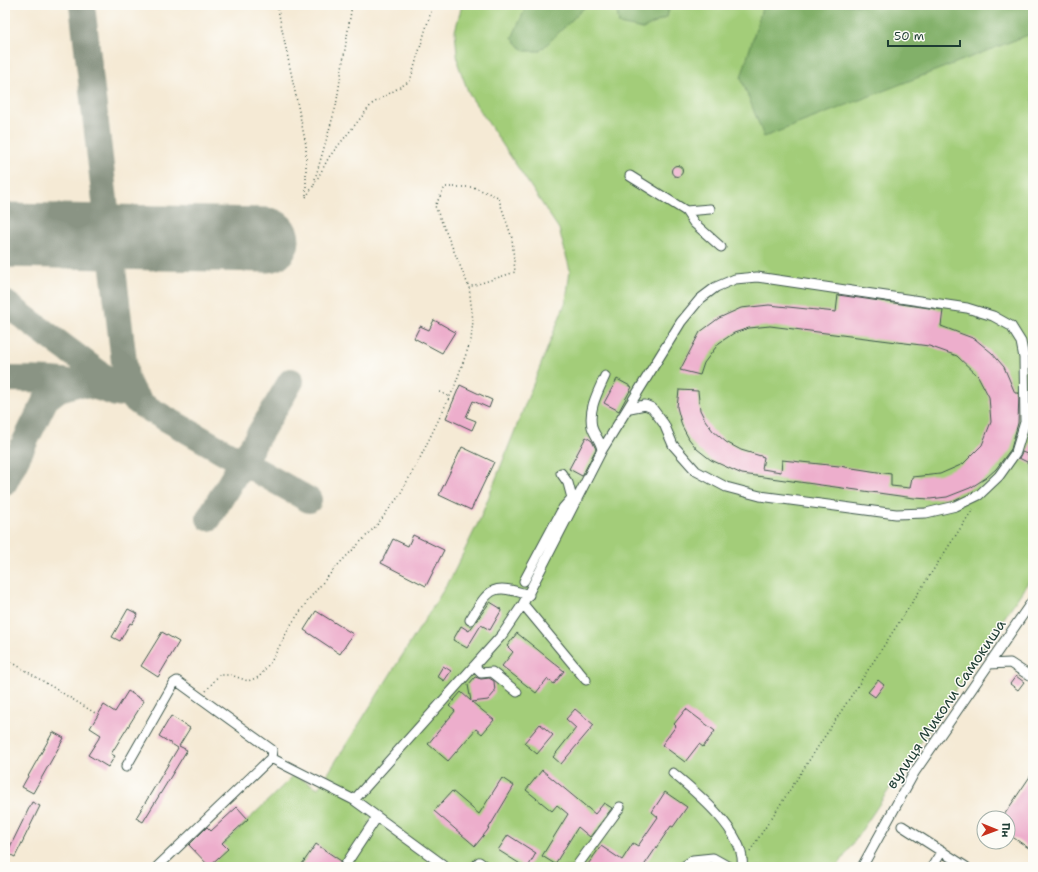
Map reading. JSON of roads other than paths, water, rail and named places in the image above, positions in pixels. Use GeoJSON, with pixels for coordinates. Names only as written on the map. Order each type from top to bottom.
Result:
{"type":"FeatureCollection","features":[{"type":"Feature","properties":{"kind":"street"},"geometry":{"type":"LineString","coordinates":[[630,176],[686,211],[694,223],[722,247]]}},
{"type":"Feature","properties":{"kind":"street"},"geometry":{"type":"LineString","coordinates":[[686,211],[710,209]]}},
{"type":"Feature","properties":{"kind":"street"},"geometry":{"type":"LineString","coordinates":[[354,800],[502,635],[529,595],[574,499],[602,450],[630,408],[681,322],[695,305],[716,286],[735,279],[757,277],[967,308],[993,316],[1011,326],[1021,342],[1024,358],[1025,422],[1016,452],[999,476],[979,495],[956,506],[926,513],[896,514],[760,496],[726,488],[696,471],[673,445],[664,424],[652,408],[645,405],[630,408]]}},
{"type":"Feature","properties":{"kind":"street"},"geometry":{"type":"LineString","coordinates":[[602,450],[601,442],[592,428],[592,405],[605,376]]}},
{"type":"Feature","properties":{"kind":"street"},"geometry":{"type":"LineString","coordinates":[[561,473],[568,483],[574,499]]}},
{"type":"Feature","properties":{"kind":"street"},"geometry":{"type":"LineString","coordinates":[[524,581],[563,508],[574,499]]}},
{"type":"Feature","properties":{"kind":"street"},"geometry":{"type":"LineString","coordinates":[[470,620],[486,595],[494,589],[508,588],[529,595]]}},
{"type":"Feature","properties":{"kind":"street","name":"вулиця Миколи Самокиша"},"geometry":{"type":"LineString","coordinates":[[862,867],[914,773],[1033,600]]}},
{"type":"Feature","properties":{"kind":"street"},"geometry":{"type":"LineString","coordinates":[[523,604],[586,680]]}},
{"type":"Feature","properties":{"kind":"street"},"geometry":{"type":"LineString","coordinates":[[989,664],[1010,663],[1033,678]]}},
{"type":"Feature","properties":{"kind":"street"},"geometry":{"type":"LineString","coordinates":[[474,666],[481,672],[492,672],[517,692]]}},
{"type":"Feature","properties":{"kind":"street"},"geometry":{"type":"LineString","coordinates":[[126,767],[174,683],[180,681],[272,750],[271,758],[157,867]]}},
{"type":"Feature","properties":{"kind":"street"},"geometry":{"type":"LineString","coordinates":[[271,758],[354,800],[446,867]]}},
{"type":"Feature","properties":{"kind":"street"},"geometry":{"type":"LineString","coordinates":[[673,773],[723,820],[737,842],[743,864]]}},
{"type":"Feature","properties":{"kind":"street"},"geometry":{"type":"LineString","coordinates":[[576,867],[620,808]]}},
{"type":"Feature","properties":{"kind":"street"},"geometry":{"type":"LineString","coordinates":[[344,867],[377,817]]}},
{"type":"Feature","properties":{"kind":"street"},"geometry":{"type":"LineString","coordinates":[[902,826],[966,867]]}},
{"type":"Feature","properties":{"kind":"street"},"geometry":{"type":"LineString","coordinates":[[932,867],[942,851]]}},
{"type":"Feature","properties":{"kind":"street"},"geometry":{"type":"LineString","coordinates":[[683,867],[693,860],[713,858],[729,867]]}},
{"type":"Feature","properties":{"kind":"street"},"geometry":{"type":"LineString","coordinates":[[475,867],[479,862],[486,867]]}}]}
